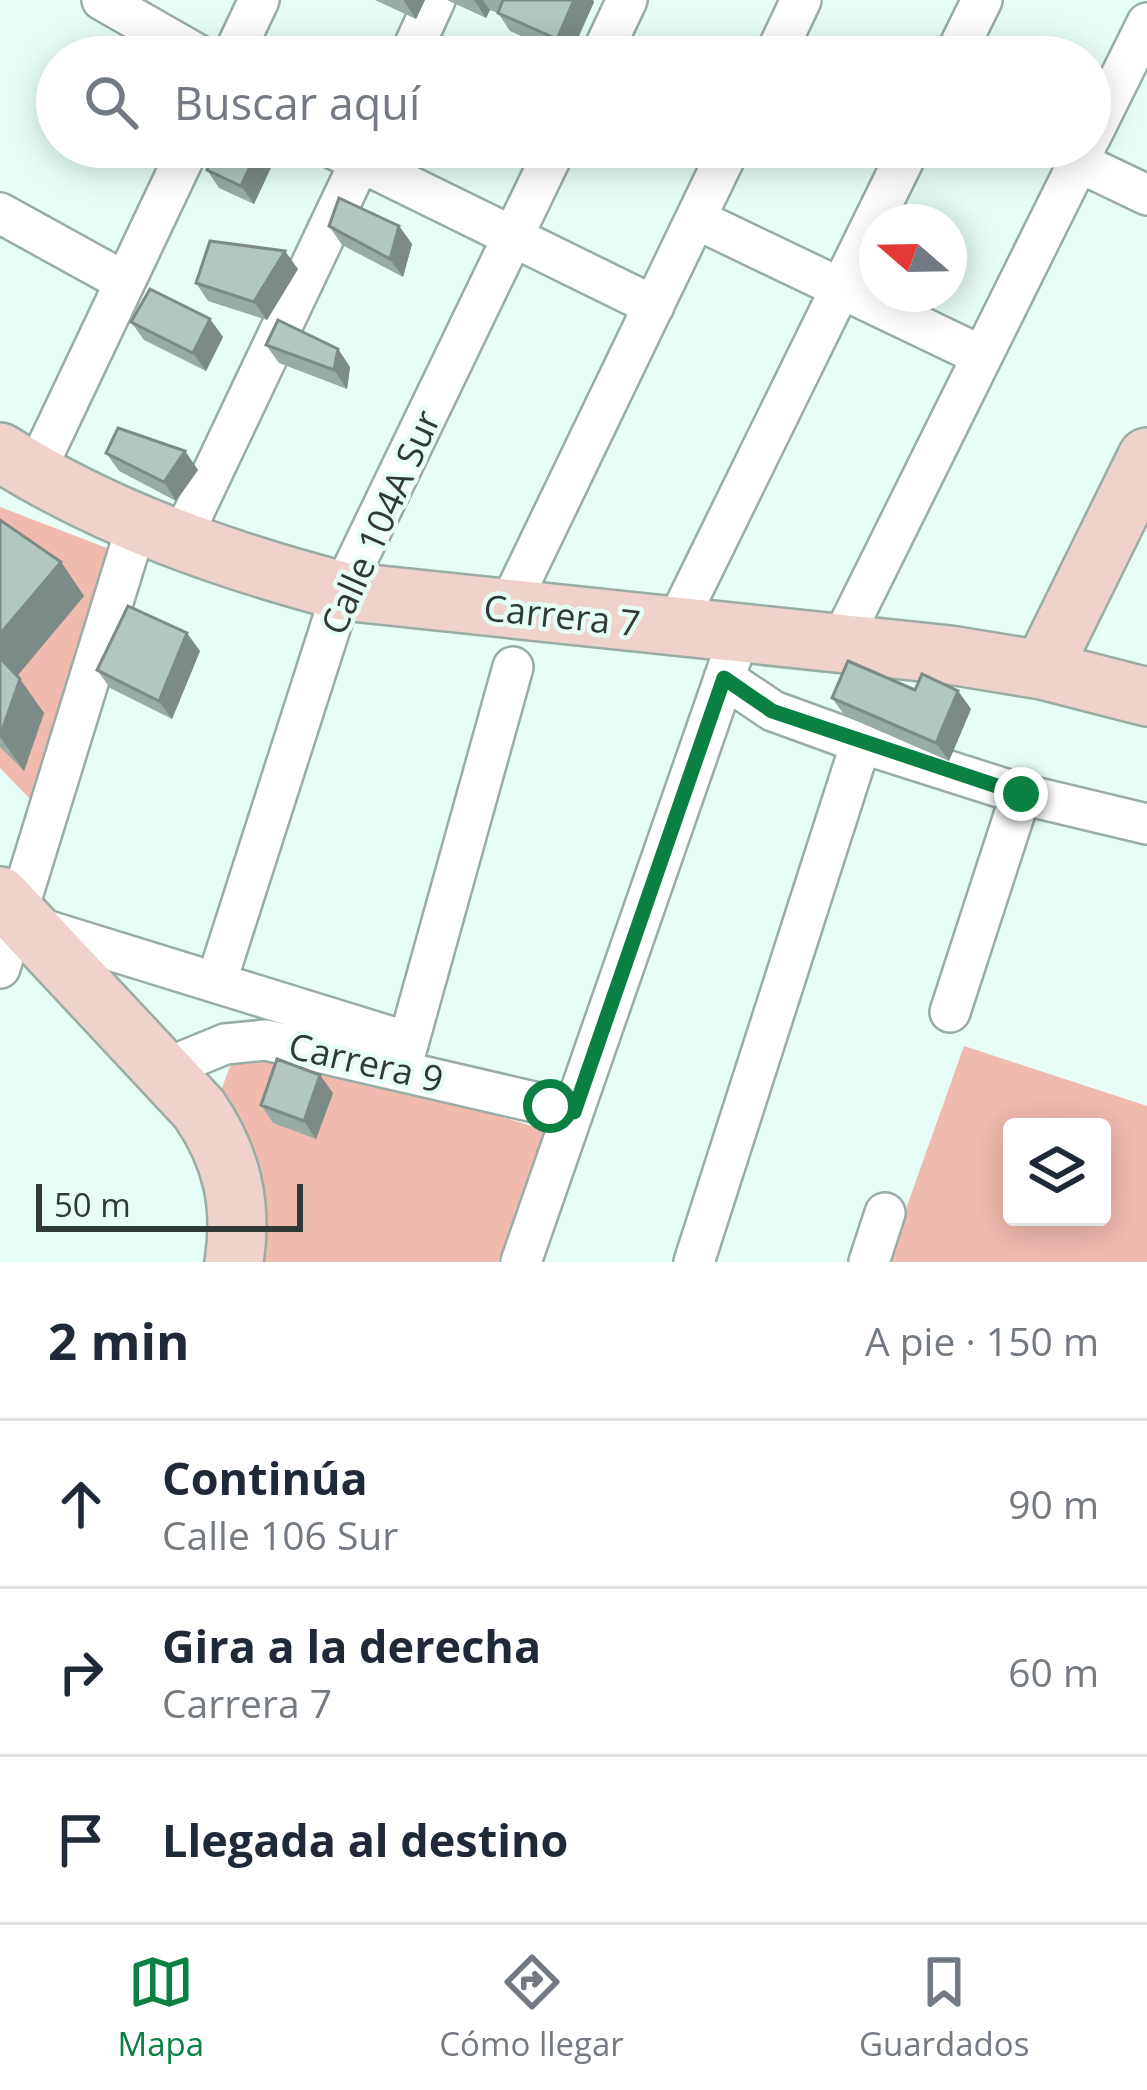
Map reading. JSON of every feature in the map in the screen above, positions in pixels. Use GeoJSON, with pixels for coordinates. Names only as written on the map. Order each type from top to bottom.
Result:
{"type":"FeatureCollection","features":[{"type":"Feature","properties":{"kind":"street"},"geometry":{"type":"LineString","coordinates":[[102,0],[165,36]]}},
{"type":"Feature","properties":{"kind":"street"},"geometry":{"type":"LineString","coordinates":[[242,36],[259,0]]}},
{"type":"Feature","properties":{"kind":"street"},"geometry":{"type":"LineString","coordinates":[[419,36],[435,0]]}},
{"type":"Feature","properties":{"kind":"street"},"geometry":{"type":"LineString","coordinates":[[610,36],[627,0]]}},
{"type":"Feature","properties":{"kind":"street"},"geometry":{"type":"LineString","coordinates":[[784,36],[801,0]]}},
{"type":"Feature","properties":{"kind":"street"},"geometry":{"type":"LineString","coordinates":[[964,36],[982,0]]}},
{"type":"Feature","properties":{"kind":"street"},"geometry":{"type":"LineString","coordinates":[[1111,96],[1147,23]]}},
{"type":"Feature","properties":{"kind":"street"},"geometry":{"type":"LineString","coordinates":[[17,462],[125,282],[179,168]]}},
{"type":"Feature","properties":{"kind":"street"},"geometry":{"type":"LineString","coordinates":[[234,1262],[238,1207],[234,1181],[214,1131],[162,1070],[10,925],[159,530],[344,168]]}},
{"type":"Feature","properties":{"kind":"street"},"geometry":{"type":"LineString","coordinates":[[382,168],[654,305]]}},
{"type":"Feature","properties":{"kind":"street","name":"Calle 104A Sur"},"geometry":{"type":"LineString","coordinates":[[217,980],[342,591],[546,168]]}},
{"type":"Feature","properties":{"kind":"street"},"geometry":{"type":"LineString","coordinates":[[507,610],[720,168]]}},
{"type":"Feature","properties":{"kind":"street"},"geometry":{"type":"LineString","coordinates":[[675,626],[900,168]]}},
{"type":"Feature","properties":{"kind":"street"},"geometry":{"type":"LineString","coordinates":[[840,643],[1076,168]]}},
{"type":"Feature","properties":{"kind":"street"},"geometry":{"type":"LineString","coordinates":[[1111,168],[1147,195]]}},
{"type":"Feature","properties":{"kind":"street"},"geometry":{"type":"LineString","coordinates":[[0,213],[125,282]]}},
{"type":"Feature","properties":{"kind":"street"},"geometry":{"type":"LineString","coordinates":[[696,219],[982,356]]}},
{"type":"Feature","properties":{"kind":"street"},"geometry":{"type":"LineString","coordinates":[[1042,670],[1147,457]]}},
{"type":"Feature","properties":{"kind":"street","name":"Carrera 7"},"geometry":{"type":"LineString","coordinates":[[17,462],[159,530],[260,569],[342,591],[675,626],[732,656],[772,711],[1021,794],[1147,824]]}},
{"type":"Feature","properties":{"kind":"street","name":"Carrera 7"},"geometry":{"type":"LineString","coordinates":[[732,656],[840,643],[1042,670],[1147,697]]}},
{"type":"Feature","properties":{"kind":"street"},"geometry":{"type":"LineString","coordinates":[[521,1262],[732,656]]}},
{"type":"Feature","properties":{"kind":"street"},"geometry":{"type":"LineString","coordinates":[[405,1056],[513,667]]}},
{"type":"Feature","properties":{"kind":"street"},"geometry":{"type":"LineString","coordinates":[[694,1262],[860,743]]}},
{"type":"Feature","properties":{"kind":"street"},"geometry":{"type":"LineString","coordinates":[[950,1012],[1021,794]]}},
{"type":"Feature","properties":{"kind":"street","name":"Carrera 9"},"geometry":{"type":"LineString","coordinates":[[10,925],[217,980],[405,1056],[574,1112]]}},
{"type":"Feature","properties":{"kind":"street","name":"Carrera 9"},"geometry":{"type":"LineString","coordinates":[[162,1070],[225,1044],[266,1040],[405,1056]]}},
{"type":"Feature","properties":{"kind":"street"},"geometry":{"type":"LineString","coordinates":[[869,1262],[885,1213]]}},
{"type":"Feature","properties":{"kind":"shaded area"},"geometry":{"type":"Polygon","coordinates":[[[0,507],[107,548],[31,800],[0,768],[0,507]]]}},
{"type":"Feature","properties":{"kind":"shaded area"},"geometry":{"type":"Polygon","coordinates":[[[964,1046],[1147,1106],[1147,1262],[887,1262],[964,1046]]]}},
{"type":"Feature","properties":{"kind":"shaded area"},"geometry":{"type":"Polygon","coordinates":[[[240,1052],[291,1052],[548,1131],[498,1262],[249,1262],[219,1096],[240,1052]]]}},
{"type":"Feature","properties":{"kind":"building"},"geometry":{"type":"Polygon","coordinates":[[[503,0],[574,0],[558,36],[498,13],[503,0]]]}},
{"type":"Feature","properties":{"kind":"building"},"geometry":{"type":"Polygon","coordinates":[[[208,168],[249,168],[241,186],[208,168]]]}},
{"type":"Feature","properties":{"kind":"building"},"geometry":{"type":"Polygon","coordinates":[[[339,198],[399,226],[390,259],[329,226],[339,198]]]}},
{"type":"Feature","properties":{"kind":"building"},"geometry":{"type":"Polygon","coordinates":[[[210,241],[285,251],[254,302],[196,283],[210,241]]]}},
{"type":"Feature","properties":{"kind":"building"},"geometry":{"type":"Polygon","coordinates":[[[150,289],[210,319],[193,353],[131,322],[150,289]]]}},
{"type":"Feature","properties":{"kind":"building"},"geometry":{"type":"Polygon","coordinates":[[[278,320],[338,349],[334,370],[266,345],[278,320]]]}},
{"type":"Feature","properties":{"kind":"building"},"geometry":{"type":"Polygon","coordinates":[[[118,428],[185,451],[164,482],[106,453],[118,428]]]}},
{"type":"Feature","properties":{"kind":"building"},"geometry":{"type":"Polygon","coordinates":[[[0,520],[61,562],[0,634],[0,520]]]}},
{"type":"Feature","properties":{"kind":"building"},"geometry":{"type":"Polygon","coordinates":[[[128,606],[187,633],[159,701],[97,670],[128,606]]]}},
{"type":"Feature","properties":{"kind":"building"},"geometry":{"type":"Polygon","coordinates":[[[0,658],[20,679],[0,736],[0,658]]]}},
{"type":"Feature","properties":{"kind":"building"},"geometry":{"type":"Polygon","coordinates":[[[848,661],[915,690],[922,674],[958,691],[936,743],[832,698],[848,661]]]}},
{"type":"Feature","properties":{"kind":"building"},"geometry":{"type":"Polygon","coordinates":[[[277,1059],[320,1075],[304,1121],[261,1105],[277,1059]]]}},
{"type":"Feature","properties":{"kind":"route"},"geometry":{"type":"LineString","coordinates":[[550,1106],[574,1112],[724,678],[772,711],[1021,794]]}}]}
